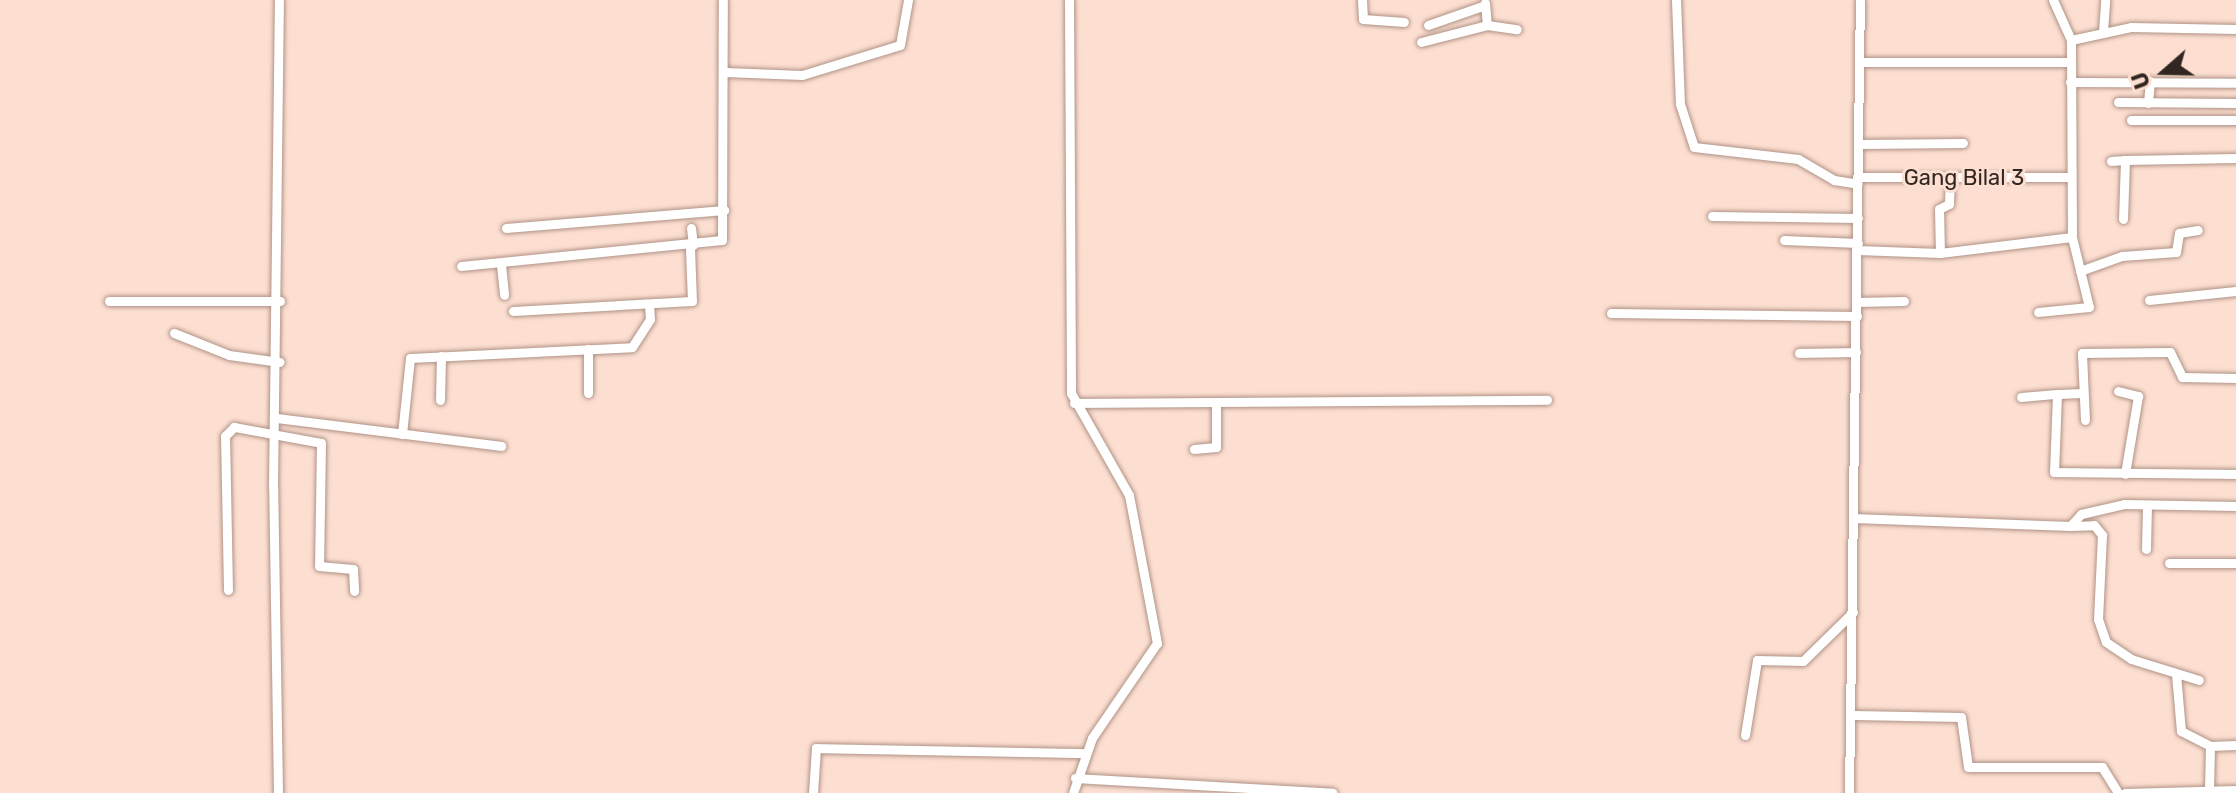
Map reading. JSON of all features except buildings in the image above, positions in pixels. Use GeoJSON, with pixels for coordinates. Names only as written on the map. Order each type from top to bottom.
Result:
{"type":"FeatureCollection","features":[{"type":"Feature","properties":{"kind":"street"},"geometry":{"type":"LineString","coordinates":[[278,793],[276,433],[280,362],[279,0]]}},
{"type":"Feature","properties":{"kind":"street"},"geometry":{"type":"LineString","coordinates":[[461,266],[501,265],[692,246],[722,240],[723,0]]}},
{"type":"Feature","properties":{"kind":"street"},"geometry":{"type":"LineString","coordinates":[[725,72],[802,75],[900,45],[908,0]]}},
{"type":"Feature","properties":{"kind":"street"},"geometry":{"type":"LineString","coordinates":[[1069,0],[1066,306],[1074,403],[1129,495],[1157,643],[1084,753],[1073,793]]}},
{"type":"Feature","properties":{"kind":"street"},"geometry":{"type":"LineString","coordinates":[[1362,0],[1363,19],[1404,22]]}},
{"type":"Feature","properties":{"kind":"street","name":"Gang Bilal 3"},"geometry":{"type":"LineString","coordinates":[[1676,0],[1680,104],[1694,147],[1798,159],[1834,180],[2070,177]]}},
{"type":"Feature","properties":{"kind":"street"},"geometry":{"type":"LineString","coordinates":[[1849,793],[1854,715],[1853,518],[1860,0]]}},
{"type":"Feature","properties":{"kind":"street"},"geometry":{"type":"LineString","coordinates":[[2038,312],[2088,307],[2072,237],[2071,40],[2053,0]]}},
{"type":"Feature","properties":{"kind":"street"},"geometry":{"type":"LineString","coordinates":[[2103,32],[2105,0]]}},
{"type":"Feature","properties":{"kind":"street"},"geometry":{"type":"LineString","coordinates":[[1428,25],[1485,3],[1487,25]]}},
{"type":"Feature","properties":{"kind":"street"},"geometry":{"type":"LineString","coordinates":[[1440,21],[1444,39]]}},
{"type":"Feature","properties":{"kind":"street"},"geometry":{"type":"LineString","coordinates":[[1421,42],[1444,39],[1487,25],[1517,29]]}},
{"type":"Feature","properties":{"kind":"street"},"geometry":{"type":"LineString","coordinates":[[2071,40],[2103,32],[2236,29]]}},
{"type":"Feature","properties":{"kind":"street"},"geometry":{"type":"LineString","coordinates":[[1860,62],[2071,62]]}},
{"type":"Feature","properties":{"kind":"street"},"geometry":{"type":"LineString","coordinates":[[2148,103],[2150,81]]}},
{"type":"Feature","properties":{"kind":"street"},"geometry":{"type":"LineString","coordinates":[[2070,82],[2236,83]]}},
{"type":"Feature","properties":{"kind":"street"},"geometry":{"type":"LineString","coordinates":[[2118,102],[2236,103]]}},
{"type":"Feature","properties":{"kind":"street"},"geometry":{"type":"LineString","coordinates":[[2131,120],[2236,120]]}},
{"type":"Feature","properties":{"kind":"street"},"geometry":{"type":"LineString","coordinates":[[1859,144],[1963,143]]}},
{"type":"Feature","properties":{"kind":"street"},"geometry":{"type":"LineString","coordinates":[[2111,161],[2236,158]]}},
{"type":"Feature","properties":{"kind":"street"},"geometry":{"type":"LineString","coordinates":[[2123,219],[2125,160]]}},
{"type":"Feature","properties":{"kind":"street"},"geometry":{"type":"LineString","coordinates":[[1940,253],[1939,209],[1949,204],[1950,178]]}},
{"type":"Feature","properties":{"kind":"street"},"geometry":{"type":"LineString","coordinates":[[506,228],[724,210]]}},
{"type":"Feature","properties":{"kind":"street"},"geometry":{"type":"LineString","coordinates":[[1712,216],[1858,218]]}},
{"type":"Feature","properties":{"kind":"street"},"geometry":{"type":"LineString","coordinates":[[513,311],[649,306],[692,301],[691,228]]}},
{"type":"Feature","properties":{"kind":"street"},"geometry":{"type":"LineString","coordinates":[[2079,268],[2122,256],[2176,252],[2179,233],[2198,230]]}},
{"type":"Feature","properties":{"kind":"street"},"geometry":{"type":"LineString","coordinates":[[1784,240],[1940,253],[2072,237]]}},
{"type":"Feature","properties":{"kind":"street"},"geometry":{"type":"LineString","coordinates":[[501,265],[504,295]]}},
{"type":"Feature","properties":{"kind":"street"},"geometry":{"type":"LineString","coordinates":[[2149,300],[2236,291]]}},
{"type":"Feature","properties":{"kind":"street"},"geometry":{"type":"LineString","coordinates":[[109,301],[280,301]]}},
{"type":"Feature","properties":{"kind":"street"},"geometry":{"type":"LineString","coordinates":[[1856,302],[1904,301]]}},
{"type":"Feature","properties":{"kind":"street"},"geometry":{"type":"LineString","coordinates":[[402,434],[409,360],[636,345],[649,306]]}},
{"type":"Feature","properties":{"kind":"street"},"geometry":{"type":"LineString","coordinates":[[1611,313],[1857,316]]}},
{"type":"Feature","properties":{"kind":"street"},"geometry":{"type":"LineString","coordinates":[[174,333],[229,355],[280,362]]}},
{"type":"Feature","properties":{"kind":"street"},"geometry":{"type":"LineString","coordinates":[[588,349],[588,393]]}},
{"type":"Feature","properties":{"kind":"street"},"geometry":{"type":"LineString","coordinates":[[1799,353],[1856,352]]}},
{"type":"Feature","properties":{"kind":"street"},"geometry":{"type":"LineString","coordinates":[[2085,420],[2083,393],[2087,352],[2170,352],[2182,377],[2236,378]]}},
{"type":"Feature","properties":{"kind":"street"},"geometry":{"type":"LineString","coordinates":[[440,400],[441,356]]}},
{"type":"Feature","properties":{"kind":"street"},"geometry":{"type":"LineString","coordinates":[[2118,391],[2138,396],[2125,474]]}},
{"type":"Feature","properties":{"kind":"street"},"geometry":{"type":"LineString","coordinates":[[2021,397],[2083,393]]}},
{"type":"Feature","properties":{"kind":"street"},"geometry":{"type":"LineString","coordinates":[[2057,394],[2051,469],[2125,474],[2236,474]]}},
{"type":"Feature","properties":{"kind":"street"},"geometry":{"type":"LineString","coordinates":[[1074,403],[1547,400]]}},
{"type":"Feature","properties":{"kind":"street"},"geometry":{"type":"LineString","coordinates":[[1194,449],[1216,447],[1216,403]]}},
{"type":"Feature","properties":{"kind":"street"},"geometry":{"type":"LineString","coordinates":[[277,418],[501,446]]}},
{"type":"Feature","properties":{"kind":"street"},"geometry":{"type":"LineString","coordinates":[[228,590],[227,430],[276,433],[321,443],[319,566],[353,569],[354,591]]}},
{"type":"Feature","properties":{"kind":"street"},"geometry":{"type":"LineString","coordinates":[[2070,526],[2096,509],[2147,505],[2236,506]]}},
{"type":"Feature","properties":{"kind":"street"},"geometry":{"type":"LineString","coordinates":[[2146,549],[2147,505]]}},
{"type":"Feature","properties":{"kind":"street"},"geometry":{"type":"LineString","coordinates":[[1853,518],[2094,525],[2102,535],[2098,619],[2106,642],[2176,674],[2199,680]]}},
{"type":"Feature","properties":{"kind":"street"},"geometry":{"type":"LineString","coordinates":[[2169,563],[2236,563]]}},
{"type":"Feature","properties":{"kind":"street"},"geometry":{"type":"LineString","coordinates":[[1745,735],[1757,660],[1803,661],[1853,612]]}},
{"type":"Feature","properties":{"kind":"street"},"geometry":{"type":"LineString","coordinates":[[2176,674],[2177,723],[2188,739],[2210,746],[2236,745]]}},
{"type":"Feature","properties":{"kind":"street"},"geometry":{"type":"LineString","coordinates":[[1854,715],[1961,717],[1968,767],[2102,767],[2118,793]]}},
{"type":"Feature","properties":{"kind":"street"},"geometry":{"type":"LineString","coordinates":[[2209,790],[2210,746]]}},
{"type":"Feature","properties":{"kind":"street"},"geometry":{"type":"LineString","coordinates":[[813,793],[816,748],[1084,753]]}},
{"type":"Feature","properties":{"kind":"street"},"geometry":{"type":"LineString","coordinates":[[1075,778],[1214,789],[1333,793]]}},
{"type":"Feature","properties":{"kind":"street"},"geometry":{"type":"LineString","coordinates":[[2125,793],[2236,790]]}}]}
